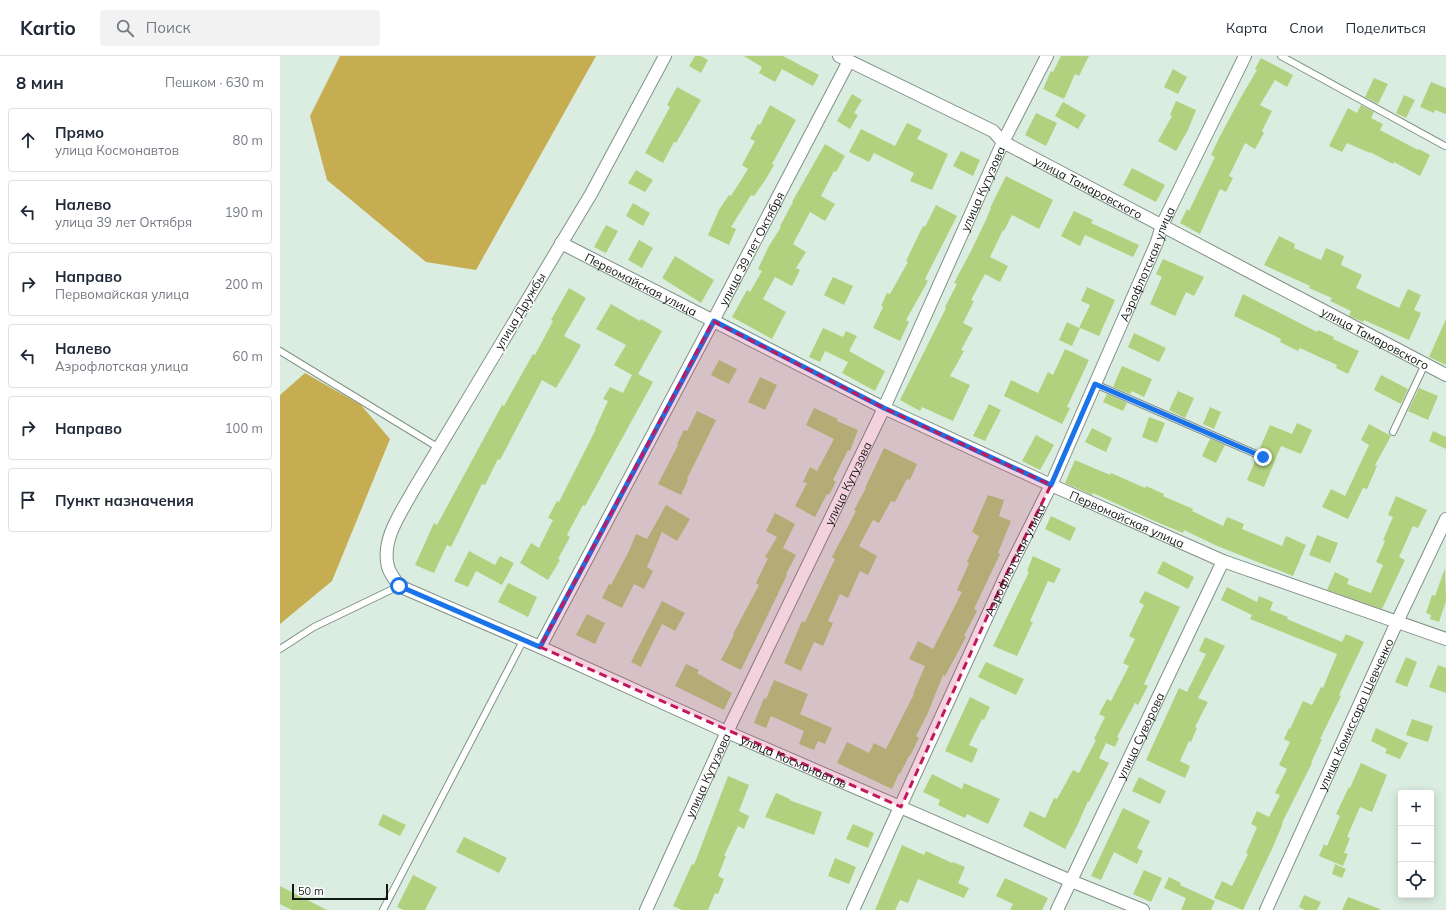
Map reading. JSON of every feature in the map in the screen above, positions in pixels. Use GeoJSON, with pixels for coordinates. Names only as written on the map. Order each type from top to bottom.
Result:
{"type":"FeatureCollection","features":[{"type":"Feature","properties":{"kind":"street","name":"улица Дружбы"},"geometry":{"type":"LineString","coordinates":[[399,586],[389,569],[386,552],[393,527],[591,194],[665,56]]}},
{"type":"Feature","properties":{"kind":"street","name":"улица Кутузова"},"geometry":{"type":"LineString","coordinates":[[646,910],[727,732],[884,408],[1003,142],[1047,56]]}},
{"type":"Feature","properties":{"kind":"street","name":"Аэрофлотская улица"},"geometry":{"type":"LineString","coordinates":[[853,910],[1006,575],[1051,485],[1157,242],[1162,225],[1245,56]]}},
{"type":"Feature","properties":{"kind":"street","name":"улица Тамаровского"},"geometry":{"type":"LineString","coordinates":[[844,59],[993,131],[1003,142],[1446,375]]}},
{"type":"Feature","properties":{"kind":"street","name":"улица 39 лет Октября"},"geometry":{"type":"LineString","coordinates":[[540,647],[714,321],[844,59]]}},
{"type":"Feature","properties":{"kind":"street","name":"Первомайская улица"},"geometry":{"type":"LineString","coordinates":[[561,244],[884,408],[1051,485],[1223,561],[1446,639]]}},
{"type":"Feature","properties":{"kind":"street","name":"улица Комиссара Шевченко"},"geometry":{"type":"LineString","coordinates":[[1266,910],[1397,622],[1446,519]]}},
{"type":"Feature","properties":{"kind":"street","name":"улица Суворова"},"geometry":{"type":"LineString","coordinates":[[1057,910],[1223,561]]}},
{"type":"Feature","properties":{"kind":"street","name":"улица Космонавтов"},"geometry":{"type":"LineString","coordinates":[[399,586],[540,647],[727,732],[1143,910]]}},
{"type":"Feature","properties":{"kind":"lane"},"geometry":{"type":"LineString","coordinates":[[1280,56],[1445,146]]}},
{"type":"Feature","properties":{"kind":"lane"},"geometry":{"type":"LineString","coordinates":[[280,351],[439,448]]}},
{"type":"Feature","properties":{"kind":"lane"},"geometry":{"type":"LineString","coordinates":[[1392,432],[1425,364]]}},
{"type":"Feature","properties":{"kind":"lane"},"geometry":{"type":"LineString","coordinates":[[1095,384],[1263,457]]}},
{"type":"Feature","properties":{"kind":"lane"},"geometry":{"type":"LineString","coordinates":[[280,649],[314,627],[399,586]]}},
{"type":"Feature","properties":{"kind":"lane"},"geometry":{"type":"LineString","coordinates":[[383,910],[524,640]]}},
{"type":"Feature","properties":{"kind":"highlighted area"},"geometry":{"type":"Polygon","coordinates":[[[713,321],[884,408],[1051,485],[1006,575],[901,807],[540,647],[713,321]]]}},
{"type":"Feature","properties":{"kind":"shaded area"},"geometry":{"type":"Polygon","coordinates":[[[340,56],[596,56],[476,270],[426,262],[327,180],[310,116],[340,56]]]}},
{"type":"Feature","properties":{"kind":"shaded area"},"geometry":{"type":"Polygon","coordinates":[[[305,373],[361,405],[390,439],[332,581],[280,624],[280,395],[305,373]]]}},
{"type":"Feature","properties":{"kind":"building"},"geometry":{"type":"Polygon","coordinates":[[[695,56],[701,56],[708,60],[701,73],[689,66],[695,56]]]}},
{"type":"Feature","properties":{"kind":"building"},"geometry":{"type":"Polygon","coordinates":[[[744,56],[783,56],[819,75],[813,86],[782,69],[775,82],[759,73],[762,67],[744,56]]]}},
{"type":"Feature","properties":{"kind":"building"},"geometry":{"type":"Polygon","coordinates":[[[1061,56],[1089,56],[1079,76],[1075,74],[1064,99],[1043,89],[1051,71],[1053,72],[1061,56]]]}},
{"type":"Feature","properties":{"kind":"building"},"geometry":{"type":"Polygon","coordinates":[[[1261,58],[1293,75],[1287,87],[1275,80],[1260,105],[1272,111],[1262,131],[1264,133],[1255,149],[1245,143],[1229,176],[1233,178],[1226,192],[1220,189],[1200,234],[1180,223],[1187,209],[1189,211],[1215,157],[1211,155],[1219,138],[1257,70],[1255,69],[1261,58]]]}},
{"type":"Feature","properties":{"kind":"building"},"geometry":{"type":"Polygon","coordinates":[[[1173,69],[1187,77],[1178,94],[1164,87],[1173,69]]]}},
{"type":"Feature","properties":{"kind":"building"},"geometry":{"type":"Polygon","coordinates":[[[1374,78],[1388,84],[1378,104],[1365,97],[1374,78]]]}},
{"type":"Feature","properties":{"kind":"building"},"geometry":{"type":"Polygon","coordinates":[[[1431,82],[1446,88],[1446,114],[1435,110],[1434,113],[1420,107],[1431,82]]]}},
{"type":"Feature","properties":{"kind":"building"},"geometry":{"type":"Polygon","coordinates":[[[677,87],[701,100],[676,143],[674,142],[663,163],[645,153],[670,107],[667,105],[677,87]]]}},
{"type":"Feature","properties":{"kind":"building"},"geometry":{"type":"Polygon","coordinates":[[[852,94],[862,100],[854,113],[858,115],[850,129],[837,121],[852,94]]]}},
{"type":"Feature","properties":{"kind":"building"},"geometry":{"type":"Polygon","coordinates":[[[1404,95],[1415,100],[1406,118],[1396,113],[1404,95]]]}},
{"type":"Feature","properties":{"kind":"building"},"geometry":{"type":"Polygon","coordinates":[[[1176,101],[1196,110],[1188,130],[1176,151],[1158,141],[1172,116],[1170,115],[1176,101]]]}},
{"type":"Feature","properties":{"kind":"building"},"geometry":{"type":"Polygon","coordinates":[[[1063,102],[1086,115],[1078,129],[1055,116],[1063,102]]]}},
{"type":"Feature","properties":{"kind":"building"},"geometry":{"type":"Polygon","coordinates":[[[770,105],[796,120],[772,164],[774,165],[766,179],[754,196],[751,195],[731,227],[736,229],[729,245],[708,235],[719,210],[729,195],[731,196],[748,169],[742,165],[755,141],[750,139],[758,124],[760,125],[770,105]]]}},
{"type":"Feature","properties":{"kind":"building"},"geometry":{"type":"Polygon","coordinates":[[[1361,105],[1374,112],[1371,118],[1383,124],[1380,130],[1430,155],[1420,176],[1394,162],[1393,164],[1370,152],[1347,143],[1342,152],[1329,146],[1348,108],[1357,113],[1361,105]]]}},
{"type":"Feature","properties":{"kind":"building"},"geometry":{"type":"Polygon","coordinates":[[[1036,113],[1057,123],[1046,146],[1025,135],[1036,113]]]}},
{"type":"Feature","properties":{"kind":"building"},"geometry":{"type":"Polygon","coordinates":[[[907,123],[922,130],[917,139],[948,154],[932,190],[910,181],[914,173],[874,153],[869,162],[849,152],[861,129],[895,146],[907,123]]]}},
{"type":"Feature","properties":{"kind":"building"},"geometry":{"type":"Polygon","coordinates":[[[825,144],[845,156],[836,172],[834,171],[821,196],[835,204],[825,221],[810,212],[793,244],[806,252],[796,268],[800,270],[792,286],[775,277],[763,299],[786,312],[772,339],[732,317],[747,290],[750,292],[762,271],[758,269],[769,246],[781,227],[780,226],[792,202],[825,144]]]}},
{"type":"Feature","properties":{"kind":"building"},"geometry":{"type":"Polygon","coordinates":[[[961,151],[980,160],[973,176],[953,166],[961,151]]]}},
{"type":"Feature","properties":{"kind":"building"},"geometry":{"type":"Polygon","coordinates":[[[1132,168],[1165,185],[1156,202],[1123,185],[1132,168]]]}},
{"type":"Feature","properties":{"kind":"building"},"geometry":{"type":"Polygon","coordinates":[[[636,170],[653,180],[645,192],[628,183],[636,170]]]}},
{"type":"Feature","properties":{"kind":"building"},"geometry":{"type":"Polygon","coordinates":[[[1006,176],[1053,200],[1039,229],[1012,215],[990,257],[1008,266],[1000,282],[985,274],[971,300],[974,301],[963,323],[973,328],[961,350],[964,351],[950,376],[970,385],[953,421],[922,407],[920,411],[900,400],[946,308],[945,307],[957,284],[954,283],[972,249],[1006,176]]]}},
{"type":"Feature","properties":{"kind":"building"},"geometry":{"type":"Polygon","coordinates":[[[633,203],[650,213],[643,226],[626,216],[633,203]]]}},
{"type":"Feature","properties":{"kind":"building"},"geometry":{"type":"Polygon","coordinates":[[[936,205],[957,216],[925,279],[928,281],[906,320],[909,322],[900,341],[873,328],[883,307],[881,306],[887,293],[890,294],[908,262],[906,261],[919,234],[923,226],[925,227],[936,205]]]}},
{"type":"Feature","properties":{"kind":"building"},"geometry":{"type":"Polygon","coordinates":[[[1074,211],[1093,220],[1091,223],[1139,245],[1133,257],[1085,235],[1080,246],[1061,236],[1074,211]]]}},
{"type":"Feature","properties":{"kind":"building"},"geometry":{"type":"Polygon","coordinates":[[[606,225],[618,231],[606,253],[594,247],[606,225]]]}},
{"type":"Feature","properties":{"kind":"building"},"geometry":{"type":"Polygon","coordinates":[[[1279,236],[1295,244],[1294,248],[1321,260],[1326,248],[1344,256],[1341,265],[1362,275],[1356,288],[1399,308],[1408,289],[1421,295],[1414,310],[1421,313],[1409,340],[1364,320],[1363,322],[1349,316],[1351,311],[1330,301],[1332,298],[1264,265],[1279,236]]]}},
{"type":"Feature","properties":{"kind":"building"},"geometry":{"type":"Polygon","coordinates":[[[639,240],[653,248],[642,268],[628,260],[639,240]]]}},
{"type":"Feature","properties":{"kind":"building"},"geometry":{"type":"Polygon","coordinates":[[[675,256],[714,280],[701,303],[662,278],[675,256]]]}},
{"type":"Feature","properties":{"kind":"building"},"geometry":{"type":"Polygon","coordinates":[[[1163,259],[1204,277],[1194,296],[1186,292],[1175,316],[1150,304],[1162,277],[1156,274],[1163,259]]]}},
{"type":"Feature","properties":{"kind":"building"},"geometry":{"type":"Polygon","coordinates":[[[833,277],[853,286],[844,305],[824,295],[833,277]]]}},
{"type":"Feature","properties":{"kind":"building"},"geometry":{"type":"Polygon","coordinates":[[[1087,287],[1115,300],[1099,336],[1080,328],[1072,346],[1059,340],[1067,322],[1079,328],[1090,305],[1081,301],[1087,287]]]}},
{"type":"Feature","properties":{"kind":"building"},"geometry":{"type":"Polygon","coordinates":[[[569,288],[586,298],[564,336],[581,345],[571,363],[556,388],[542,380],[500,460],[498,459],[485,485],[482,484],[451,547],[447,545],[434,573],[415,565],[434,523],[437,525],[502,405],[504,406],[533,354],[535,355],[553,321],[551,320],[569,288]]]}},
{"type":"Feature","properties":{"kind":"building"},"geometry":{"type":"Polygon","coordinates":[[[1243,294],[1317,332],[1318,330],[1334,337],[1333,339],[1359,351],[1348,374],[1336,368],[1337,365],[1300,348],[1298,351],[1280,342],[1281,339],[1234,316],[1243,294]]]}},
{"type":"Feature","properties":{"kind":"building"},"geometry":{"type":"Polygon","coordinates":[[[611,304],[640,321],[641,319],[662,331],[638,374],[653,382],[585,506],[583,505],[567,535],[570,537],[558,559],[560,560],[548,580],[520,563],[531,543],[539,548],[553,520],[548,518],[557,501],[559,502],[596,429],[608,401],[603,399],[610,387],[623,393],[632,375],[614,365],[626,345],[596,329],[611,304]]]}},
{"type":"Feature","properties":{"kind":"building"},"geometry":{"type":"Polygon","coordinates":[[[1446,319],[1446,365],[1429,357],[1446,319]]]}},
{"type":"Feature","properties":{"kind":"building"},"geometry":{"type":"Polygon","coordinates":[[[823,328],[843,337],[846,331],[857,336],[849,351],[885,371],[875,391],[842,373],[848,362],[825,351],[820,362],[809,357],[823,328]]]}},
{"type":"Feature","properties":{"kind":"building"},"geometry":{"type":"Polygon","coordinates":[[[1134,333],[1166,348],[1159,362],[1128,347],[1134,333]]]}},
{"type":"Feature","properties":{"kind":"building"},"geometry":{"type":"Polygon","coordinates":[[[1065,349],[1089,360],[1067,407],[1070,408],[1062,424],[1004,396],[1011,380],[1038,393],[1048,372],[1053,375],[1065,349]]]}},
{"type":"Feature","properties":{"kind":"building"},"geometry":{"type":"Polygon","coordinates":[[[719,360],[737,369],[729,384],[711,375],[719,360]]]}},
{"type":"Feature","properties":{"kind":"building"},"geometry":{"type":"Polygon","coordinates":[[[1122,366],[1152,379],[1144,397],[1132,391],[1130,394],[1113,387],[1122,366]]]}},
{"type":"Feature","properties":{"kind":"building"},"geometry":{"type":"Polygon","coordinates":[[[1381,375],[1408,389],[1401,404],[1374,390],[1381,375]]]}},
{"type":"Feature","properties":{"kind":"building"},"geometry":{"type":"Polygon","coordinates":[[[760,377],[777,385],[765,410],[748,402],[760,377]]]}},
{"type":"Feature","properties":{"kind":"building"},"geometry":{"type":"Polygon","coordinates":[[[1419,388],[1438,396],[1428,420],[1408,411],[1419,388]]]}},
{"type":"Feature","properties":{"kind":"building"},"geometry":{"type":"Polygon","coordinates":[[[1178,391],[1194,398],[1185,418],[1169,410],[1178,391]]]}},
{"type":"Feature","properties":{"kind":"building"},"geometry":{"type":"Polygon","coordinates":[[[1107,394],[1127,403],[1123,411],[1103,402],[1107,394]]]}},
{"type":"Feature","properties":{"kind":"building"},"geometry":{"type":"Polygon","coordinates":[[[989,404],[1001,410],[985,441],[973,436],[989,404]]]}},
{"type":"Feature","properties":{"kind":"building"},"geometry":{"type":"Polygon","coordinates":[[[1210,407],[1221,412],[1214,429],[1203,424],[1210,407]]]}},
{"type":"Feature","properties":{"kind":"building"},"geometry":{"type":"Polygon","coordinates":[[[814,408],[838,419],[837,421],[858,430],[850,451],[848,450],[833,480],[836,482],[829,495],[827,494],[815,517],[795,506],[807,483],[803,482],[810,467],[817,471],[834,439],[806,425],[814,408]]]}},
{"type":"Feature","properties":{"kind":"building"},"geometry":{"type":"Polygon","coordinates":[[[697,411],[716,420],[687,479],[688,480],[681,495],[658,484],[684,430],[687,431],[697,411]]]}},
{"type":"Feature","properties":{"kind":"building"},"geometry":{"type":"Polygon","coordinates":[[[1149,417],[1165,423],[1157,443],[1142,437],[1149,417]]]}},
{"type":"Feature","properties":{"kind":"building"},"geometry":{"type":"Polygon","coordinates":[[[1297,423],[1312,430],[1301,454],[1281,446],[1264,487],[1247,480],[1256,459],[1263,461],[1267,458],[1266,454],[1259,450],[1270,425],[1292,434],[1297,423]]]}},
{"type":"Feature","properties":{"kind":"building"},"geometry":{"type":"Polygon","coordinates":[[[1369,424],[1391,436],[1375,465],[1377,466],[1367,489],[1363,488],[1348,519],[1322,507],[1331,489],[1345,496],[1369,445],[1361,440],[1369,424]]]}},
{"type":"Feature","properties":{"kind":"building"},"geometry":{"type":"Polygon","coordinates":[[[1092,428],[1112,438],[1106,452],[1085,442],[1092,428]]]}},
{"type":"Feature","properties":{"kind":"building"},"geometry":{"type":"Polygon","coordinates":[[[1433,431],[1446,437],[1446,449],[1429,441],[1433,431]]]}},
{"type":"Feature","properties":{"kind":"building"},"geometry":{"type":"Polygon","coordinates":[[[1036,435],[1054,445],[1040,470],[1022,461],[1036,435]]]}},
{"type":"Feature","properties":{"kind":"building"},"geometry":{"type":"Polygon","coordinates":[[[1210,439],[1225,445],[1216,463],[1202,456],[1210,439]]]}},
{"type":"Feature","properties":{"kind":"building"},"geometry":{"type":"Polygon","coordinates":[[[884,448],[917,464],[910,480],[907,479],[895,502],[891,501],[879,523],[873,520],[859,546],[877,556],[868,575],[860,571],[848,598],[840,594],[828,621],[833,623],[823,646],[814,642],[801,671],[784,663],[802,621],[805,622],[835,559],[832,557],[856,511],[854,510],[866,488],[884,448]]]}},
{"type":"Feature","properties":{"kind":"building"},"geometry":{"type":"Polygon","coordinates":[[[1075,460],[1110,475],[1111,473],[1145,488],[1146,486],[1164,494],[1163,496],[1193,509],[1192,511],[1223,526],[1227,517],[1244,524],[1242,529],[1282,546],[1286,536],[1306,545],[1293,576],[1215,545],[1184,530],[1183,533],[1093,493],[1092,495],[1065,483],[1075,460]]]}},
{"type":"Feature","properties":{"kind":"building"},"geometry":{"type":"Polygon","coordinates":[[[988,495],[1004,500],[999,516],[1011,521],[998,553],[1000,554],[974,609],[977,611],[964,636],[966,637],[945,676],[943,675],[927,715],[916,736],[919,738],[900,774],[899,773],[892,789],[837,763],[847,742],[869,753],[874,743],[886,749],[914,694],[925,666],[909,659],[918,641],[933,649],[962,592],[957,590],[969,563],[967,562],[979,536],[972,532],[988,495]]]}},
{"type":"Feature","properties":{"kind":"building"},"geometry":{"type":"Polygon","coordinates":[[[1396,496],[1427,510],[1418,528],[1413,526],[1399,557],[1405,560],[1382,609],[1327,590],[1335,572],[1349,579],[1347,584],[1371,593],[1383,565],[1376,562],[1385,541],[1383,540],[1393,517],[1388,515],[1396,496]]]}},
{"type":"Feature","properties":{"kind":"building"},"geometry":{"type":"Polygon","coordinates":[[[666,505],[690,519],[677,541],[662,532],[647,567],[653,571],[644,589],[634,584],[622,608],[602,598],[609,584],[611,585],[636,534],[647,539],[666,505]]]}},
{"type":"Feature","properties":{"kind":"building"},"geometry":{"type":"Polygon","coordinates":[[[775,513],[795,524],[783,548],[796,555],[741,670],[721,660],[759,585],[756,583],[768,558],[765,557],[777,537],[766,531],[775,513]]]}},
{"type":"Feature","properties":{"kind":"building"},"geometry":{"type":"Polygon","coordinates":[[[1051,516],[1076,528],[1070,541],[1045,529],[1051,516]]]}},
{"type":"Feature","properties":{"kind":"building"},"geometry":{"type":"Polygon","coordinates":[[[1317,535],[1338,543],[1330,563],[1309,555],[1317,535]]]}},
{"type":"Feature","properties":{"kind":"building"},"geometry":{"type":"Polygon","coordinates":[[[469,551],[495,565],[500,556],[514,563],[502,585],[476,571],[468,587],[454,581],[469,551]]]}},
{"type":"Feature","properties":{"kind":"building"},"geometry":{"type":"Polygon","coordinates":[[[1033,556],[1061,569],[1054,583],[1048,581],[1030,621],[1033,622],[1017,656],[993,646],[1029,572],[1027,571],[1033,556]]]}},
{"type":"Feature","properties":{"kind":"building"},"geometry":{"type":"Polygon","coordinates":[[[1163,561],[1194,577],[1188,589],[1157,573],[1163,561]]]}},
{"type":"Feature","properties":{"kind":"building"},"geometry":{"type":"Polygon","coordinates":[[[1445,568],[1446,601],[1439,622],[1430,619],[1431,615],[1426,613],[1432,595],[1435,596],[1445,568]]]}},
{"type":"Feature","properties":{"kind":"building"},"geometry":{"type":"Polygon","coordinates":[[[508,583],[537,597],[528,617],[498,602],[508,583]]]}},
{"type":"Feature","properties":{"kind":"building"},"geometry":{"type":"Polygon","coordinates":[[[1227,587],[1257,602],[1259,596],[1273,602],[1270,610],[1288,617],[1287,619],[1342,642],[1346,634],[1364,642],[1339,695],[1341,696],[1320,739],[1322,739],[1312,763],[1282,823],[1272,849],[1243,910],[1214,898],[1222,881],[1232,886],[1248,854],[1246,853],[1257,827],[1251,824],[1257,811],[1269,817],[1280,795],[1275,793],[1287,769],[1279,765],[1290,742],[1284,739],[1303,701],[1312,705],[1321,687],[1323,688],[1337,654],[1250,619],[1252,615],[1221,600],[1227,587]]]}},
{"type":"Feature","properties":{"kind":"building"},"geometry":{"type":"Polygon","coordinates":[[[1145,591],[1180,607],[1144,684],[1148,686],[1138,705],[1135,703],[1117,737],[1119,738],[1115,747],[1106,743],[1099,758],[1109,763],[1089,802],[1088,801],[1065,849],[1023,826],[1030,811],[1045,818],[1054,798],[1057,799],[1073,770],[1079,773],[1096,740],[1094,739],[1105,717],[1099,714],[1107,699],[1111,701],[1129,666],[1123,663],[1135,639],[1129,636],[1144,605],[1139,602],[1145,591]]]}},
{"type":"Feature","properties":{"kind":"building"},"geometry":{"type":"Polygon","coordinates":[[[662,601],[685,613],[675,631],[662,624],[641,667],[631,662],[662,601]]]}},
{"type":"Feature","properties":{"kind":"building"},"geometry":{"type":"Polygon","coordinates":[[[587,614],[605,623],[595,644],[576,635],[587,614]]]}},
{"type":"Feature","properties":{"kind":"building"},"geometry":{"type":"Polygon","coordinates":[[[1205,637],[1225,646],[1198,698],[1208,702],[1195,727],[1197,728],[1191,742],[1189,741],[1180,761],[1190,766],[1185,778],[1146,760],[1179,688],[1187,692],[1206,654],[1199,651],[1205,637]]]}},
{"type":"Feature","properties":{"kind":"building"},"geometry":{"type":"Polygon","coordinates":[[[1406,657],[1417,662],[1407,687],[1395,682],[1406,657]]]}},
{"type":"Feature","properties":{"kind":"building"},"geometry":{"type":"Polygon","coordinates":[[[986,662],[1024,679],[1016,695],[978,677],[986,662]]]}},
{"type":"Feature","properties":{"kind":"building"},"geometry":{"type":"Polygon","coordinates":[[[686,664],[699,670],[697,673],[732,693],[724,710],[675,686],[686,664]]]}},
{"type":"Feature","properties":{"kind":"building"},"geometry":{"type":"Polygon","coordinates":[[[1438,665],[1446,668],[1446,693],[1429,687],[1438,665]]]}},
{"type":"Feature","properties":{"kind":"building"},"geometry":{"type":"Polygon","coordinates":[[[774,680],[808,694],[800,714],[832,728],[825,744],[818,741],[814,750],[799,744],[804,731],[771,716],[766,728],[754,723],[764,698],[766,699],[774,680]]]}},
{"type":"Feature","properties":{"kind":"building"},"geometry":{"type":"Polygon","coordinates":[[[970,697],[990,707],[969,745],[978,749],[972,763],[945,751],[970,697]]]}},
{"type":"Feature","properties":{"kind":"building"},"geometry":{"type":"Polygon","coordinates":[[[1412,719],[1433,726],[1428,742],[1406,735],[1412,719]]]}},
{"type":"Feature","properties":{"kind":"building"},"geometry":{"type":"Polygon","coordinates":[[[1376,728],[1408,743],[1400,759],[1385,753],[1387,749],[1371,741],[1376,728]]]}},
{"type":"Feature","properties":{"kind":"building"},"geometry":{"type":"Polygon","coordinates":[[[1361,763],[1387,775],[1372,812],[1360,807],[1347,837],[1350,838],[1344,853],[1348,854],[1343,866],[1319,856],[1324,844],[1327,846],[1340,816],[1336,814],[1361,763]]]}},
{"type":"Feature","properties":{"kind":"building"},"geometry":{"type":"Polygon","coordinates":[[[932,774],[962,789],[964,783],[1000,799],[988,824],[967,814],[965,818],[938,805],[940,800],[923,792],[932,774]]]}},
{"type":"Feature","properties":{"kind":"building"},"geometry":{"type":"Polygon","coordinates":[[[728,776],[749,785],[739,811],[749,816],[744,829],[738,826],[724,856],[726,856],[718,876],[724,879],[718,894],[715,893],[708,910],[682,910],[673,906],[692,864],[694,865],[728,776]]]}},
{"type":"Feature","properties":{"kind":"building"},"geometry":{"type":"Polygon","coordinates":[[[1139,777],[1166,791],[1160,804],[1132,791],[1139,777]]]}},
{"type":"Feature","properties":{"kind":"building"},"geometry":{"type":"Polygon","coordinates":[[[776,793],[790,799],[789,800],[822,812],[814,835],[765,817],[776,793]]]}},
{"type":"Feature","properties":{"kind":"building"},"geometry":{"type":"Polygon","coordinates":[[[1123,808],[1150,821],[1137,848],[1143,851],[1137,864],[1114,852],[1101,880],[1091,876],[1123,808]]]}},
{"type":"Feature","properties":{"kind":"building"},"geometry":{"type":"Polygon","coordinates":[[[383,814],[406,825],[400,836],[378,825],[383,814]]]}},
{"type":"Feature","properties":{"kind":"building"},"geometry":{"type":"Polygon","coordinates":[[[853,824],[874,833],[868,848],[846,839],[853,824]]]}},
{"type":"Feature","properties":{"kind":"building"},"geometry":{"type":"Polygon","coordinates":[[[464,837],[507,858],[499,873],[456,852],[464,837]]]}},
{"type":"Feature","properties":{"kind":"building"},"geometry":{"type":"Polygon","coordinates":[[[902,845],[924,855],[926,851],[952,863],[953,862],[965,867],[958,883],[969,888],[964,898],[918,879],[908,903],[900,900],[895,910],[875,910],[902,845]]]}},
{"type":"Feature","properties":{"kind":"building"},"geometry":{"type":"Polygon","coordinates":[[[835,858],[856,867],[849,884],[828,876],[835,858]]]}},
{"type":"Feature","properties":{"kind":"building"},"geometry":{"type":"Polygon","coordinates":[[[1335,864],[1346,869],[1342,878],[1332,874],[1335,864]]]}},
{"type":"Feature","properties":{"kind":"building"},"geometry":{"type":"Polygon","coordinates":[[[1144,870],[1162,878],[1151,902],[1133,894],[1144,870]]]}},
{"type":"Feature","properties":{"kind":"building"},"geometry":{"type":"Polygon","coordinates":[[[413,875],[437,887],[425,910],[404,910],[397,907],[413,875]]]}},
{"type":"Feature","properties":{"kind":"building"},"geometry":{"type":"Polygon","coordinates":[[[1169,877],[1181,883],[1180,885],[1215,901],[1211,910],[1181,910],[1186,898],[1164,888],[1169,877]]]}},
{"type":"Feature","properties":{"kind":"building"},"geometry":{"type":"Polygon","coordinates":[[[1005,878],[1048,898],[1042,910],[1010,910],[1013,904],[996,896],[1005,878]]]}},
{"type":"Feature","properties":{"kind":"building"},"geometry":{"type":"Polygon","coordinates":[[[280,886],[327,910],[292,910],[280,904],[280,886]]]}},
{"type":"Feature","properties":{"kind":"building"},"geometry":{"type":"Polygon","coordinates":[[[1304,895],[1321,902],[1317,910],[1305,910],[1299,907],[1304,895]]]}},
{"type":"Feature","properties":{"kind":"building"},"geometry":{"type":"Polygon","coordinates":[[[1348,897],[1380,909],[1380,910],[1342,910],[1348,897]]]}},
{"type":"Feature","properties":{"kind":"route"},"geometry":{"type":"LineString","coordinates":[[399,586],[540,647],[714,321],[884,408],[1051,485],[1095,384],[1184,424],[1263,457]]}}]}
